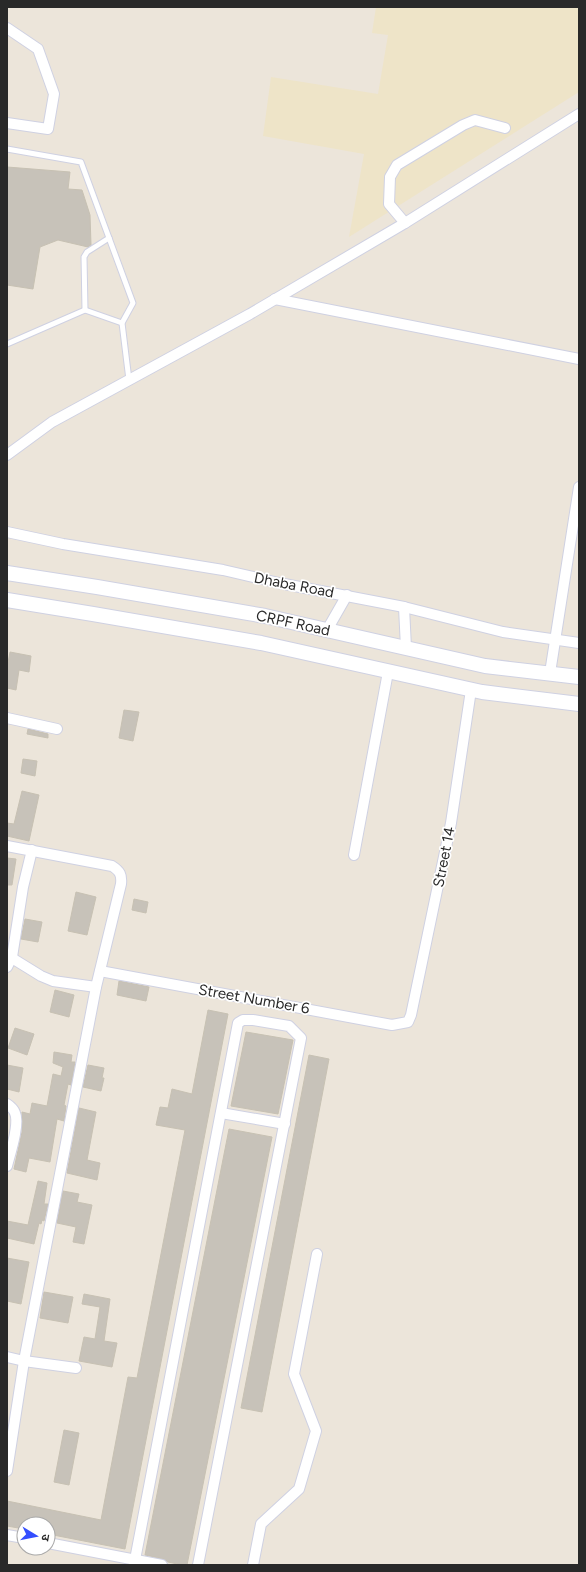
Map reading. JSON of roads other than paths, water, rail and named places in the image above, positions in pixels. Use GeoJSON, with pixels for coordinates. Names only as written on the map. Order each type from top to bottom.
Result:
{"type":"FeatureCollection","features":[{"type":"Feature","properties":{"kind":"street"},"geometry":{"type":"LineString","coordinates":[[7,28],[38,49],[54,94],[48,129],[7,123]]}},
{"type":"Feature","properties":{"kind":"street"},"geometry":{"type":"LineString","coordinates":[[7,455],[52,422],[250,314],[405,223],[579,114]]}},
{"type":"Feature","properties":{"kind":"street"},"geometry":{"type":"LineString","coordinates":[[405,223],[389,204],[390,177],[397,165],[463,124],[475,120],[505,128]]}},
{"type":"Feature","properties":{"kind":"street"},"geometry":{"type":"LineString","coordinates":[[275,299],[579,359]]}},
{"type":"Feature","properties":{"kind":"street"},"geometry":{"type":"LineString","coordinates":[[550,673],[579,487]]}},
{"type":"Feature","properties":{"kind":"street","name":"Dhaba Road"},"geometry":{"type":"LineString","coordinates":[[7,532],[63,544],[223,570],[279,583],[404,607],[503,632],[579,643]]}},
{"type":"Feature","properties":{"kind":"street","name":"CRPF Road"},"geometry":{"type":"LineString","coordinates":[[7,573],[257,615],[486,666],[579,677]]}},
{"type":"Feature","properties":{"kind":"street"},"geometry":{"type":"LineString","coordinates":[[327,630],[347,596]]}},
{"type":"Feature","properties":{"kind":"street"},"geometry":{"type":"LineString","coordinates":[[7,600],[261,643],[471,690],[579,704]]}},
{"type":"Feature","properties":{"kind":"street"},"geometry":{"type":"LineString","coordinates":[[404,607],[406,648]]}},
{"type":"Feature","properties":{"kind":"street"},"geometry":{"type":"LineString","coordinates":[[354,855],[388,672]]}},
{"type":"Feature","properties":{"kind":"street","name":"Street 14"},"geometry":{"type":"LineString","coordinates":[[408,1022],[429,932],[449,831],[471,690]]}},
{"type":"Feature","properties":{"kind":"street"},"geometry":{"type":"LineString","coordinates":[[7,718],[57,729]]}},
{"type":"Feature","properties":{"kind":"street"},"geometry":{"type":"LineString","coordinates":[[7,846],[112,866],[122,876],[96,987],[24,1361],[7,1471]]}},
{"type":"Feature","properties":{"kind":"street"},"geometry":{"type":"LineString","coordinates":[[7,967],[32,850]]}},
{"type":"Feature","properties":{"kind":"street"},"geometry":{"type":"LineString","coordinates":[[9,956],[41,976],[53,981],[96,987]]}},
{"type":"Feature","properties":{"kind":"street","name":"Street Number 6"},"geometry":{"type":"LineString","coordinates":[[100,971],[392,1025],[408,1022]]}},
{"type":"Feature","properties":{"kind":"street"},"geometry":{"type":"LineString","coordinates":[[134,1562],[238,1023],[243,1020],[276,1023],[289,1026],[302,1038],[198,1565]]}},
{"type":"Feature","properties":{"kind":"street"},"geometry":{"type":"LineString","coordinates":[[7,1104],[15,1113],[16,1130],[7,1166]]}},
{"type":"Feature","properties":{"kind":"street"},"geometry":{"type":"LineString","coordinates":[[221,1113],[285,1124]]}},
{"type":"Feature","properties":{"kind":"street"},"geometry":{"type":"LineString","coordinates":[[253,1565],[261,1524],[299,1489],[316,1430],[294,1374],[317,1254]]}},
{"type":"Feature","properties":{"kind":"street"},"geometry":{"type":"LineString","coordinates":[[7,1357],[24,1361],[76,1368]]}},
{"type":"Feature","properties":{"kind":"street"},"geometry":{"type":"LineString","coordinates":[[56,1545],[134,1562],[162,1565]]}},
{"type":"Feature","properties":{"kind":"lane"},"geometry":{"type":"LineString","coordinates":[[7,149],[81,162],[133,303],[122,323],[129,380]]}},
{"type":"Feature","properties":{"kind":"lane"},"geometry":{"type":"LineString","coordinates":[[85,310],[84,257],[87,252],[110,238]]}},
{"type":"Feature","properties":{"kind":"lane"},"geometry":{"type":"LineString","coordinates":[[7,344],[85,310],[122,323]]}}]}
